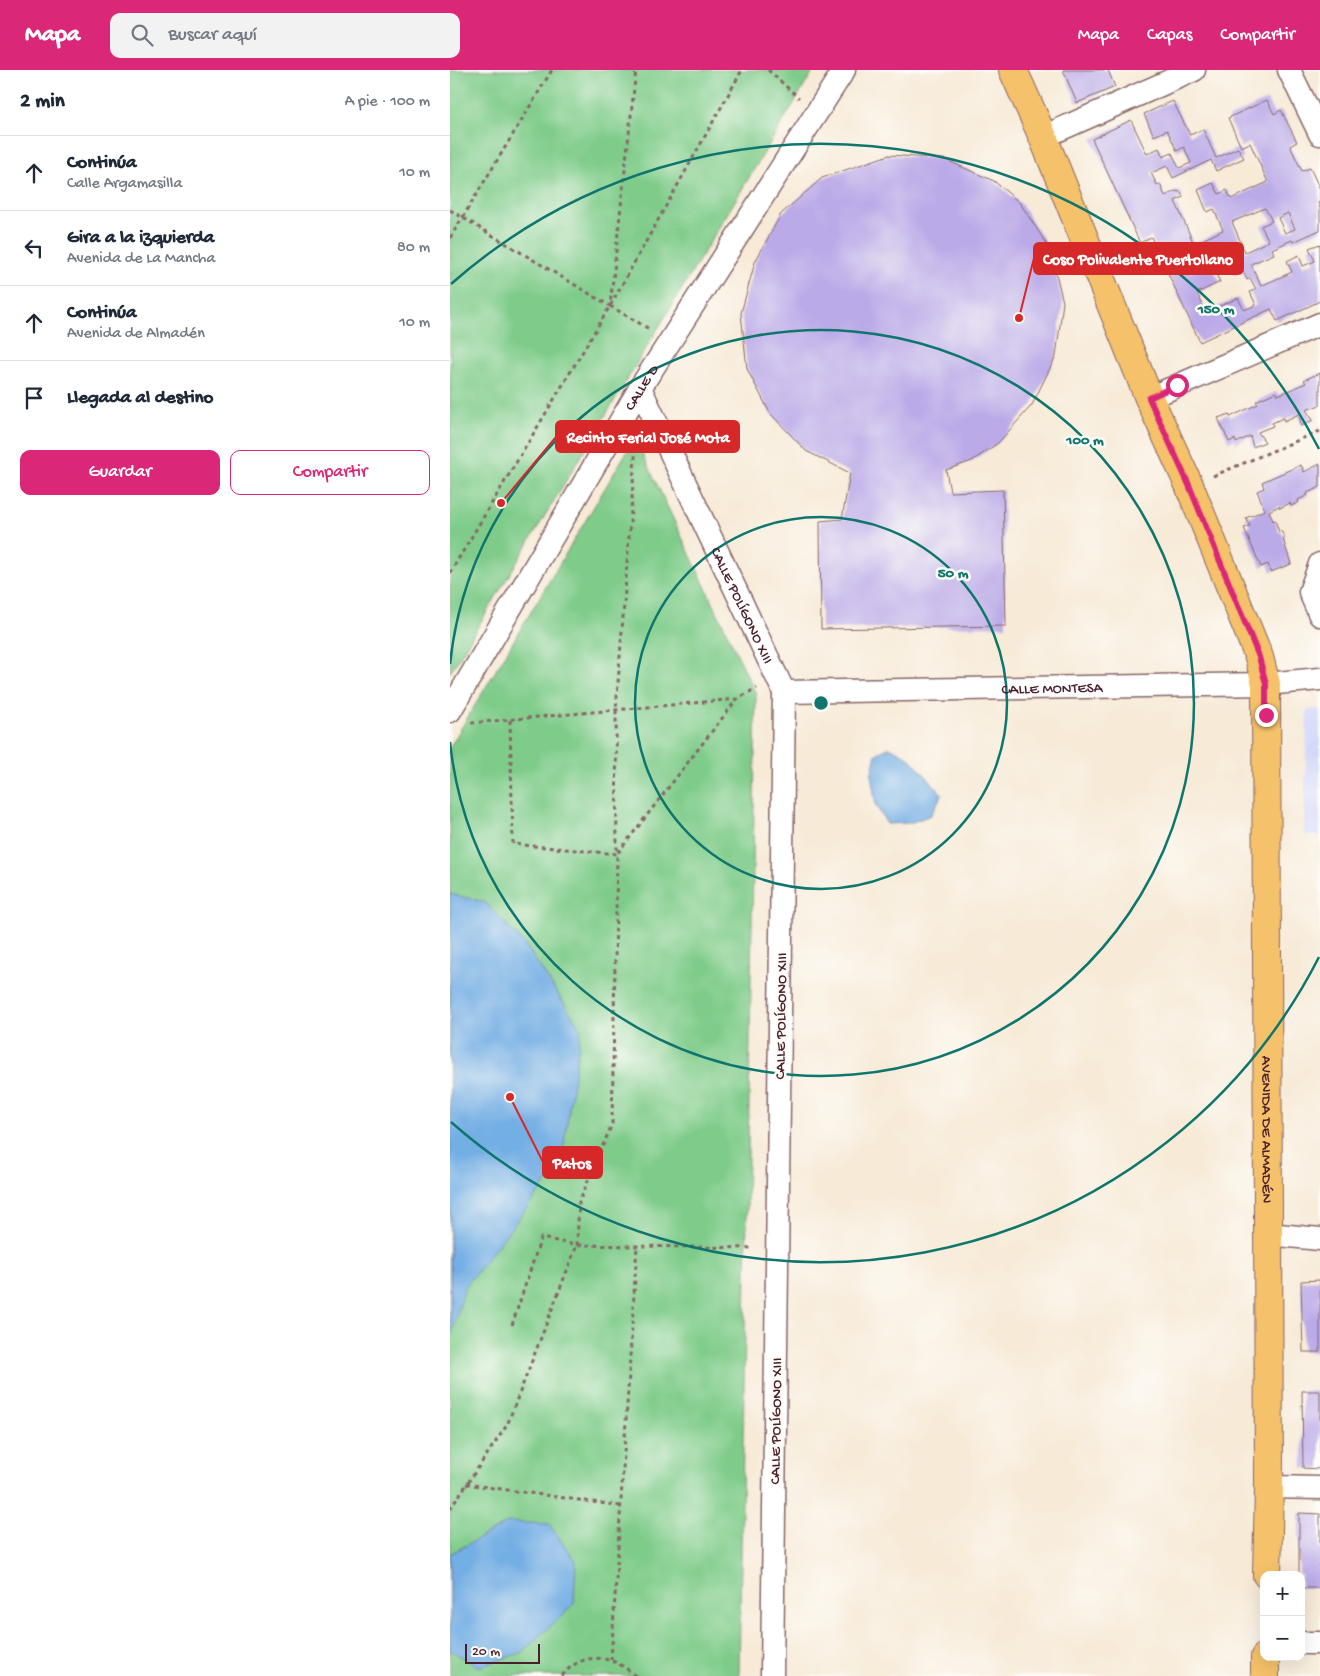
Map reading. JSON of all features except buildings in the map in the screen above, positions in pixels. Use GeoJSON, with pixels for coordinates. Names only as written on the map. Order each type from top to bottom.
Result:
{"type":"FeatureCollection","features":[{"type":"Feature","properties":{"kind":"main road","name":"AVENIDA DE ALMADÉN"},"geometry":{"type":"LineString","coordinates":[[1013,70],[1043,137],[1149,398],[1189,485],[1259,657],[1266,684],[1269,1487],[1267,1571]]}},
{"type":"Feature","properties":{"kind":"main road"},"geometry":{"type":"LineString","coordinates":[[1265,1676],[1266,1661]]}},
{"type":"Feature","properties":{"kind":"street","name":"CALLE D"},"geometry":{"type":"LineString","coordinates":[[459,717],[640,388],[844,70]]}},
{"type":"Feature","properties":{"kind":"street"},"geometry":{"type":"LineString","coordinates":[[1043,137],[1194,70]]}},
{"type":"Feature","properties":{"kind":"street"},"geometry":{"type":"LineString","coordinates":[[1289,70],[1320,134]]}},
{"type":"Feature","properties":{"kind":"street"},"geometry":{"type":"LineString","coordinates":[[1149,398],[1320,324]]}},
{"type":"Feature","properties":{"kind":"street","name":"CALLE POLÍGONO XIII"},"geometry":{"type":"LineString","coordinates":[[640,388],[780,684],[777,1248],[772,1676]]}},
{"type":"Feature","properties":{"kind":"street"},"geometry":{"type":"LineString","coordinates":[[1317,572],[1310,592],[1320,614]]}},
{"type":"Feature","properties":{"kind":"street","name":"CALLE MONTESA"},"geometry":{"type":"LineString","coordinates":[[780,684],[1266,684],[1320,680]]}},
{"type":"Feature","properties":{"kind":"street"},"geometry":{"type":"LineString","coordinates":[[1268,1234],[1320,1239]]}},
{"type":"Feature","properties":{"kind":"street"},"geometry":{"type":"LineString","coordinates":[[1269,1487],[1320,1488]]}},
{"type":"Feature","properties":{"kind":"street"},"geometry":{"type":"LineString","coordinates":[[1305,1643],[1320,1643]]}},
{"type":"Feature","properties":{"kind":"path"},"geometry":{"type":"LineString","coordinates":[[450,238],[552,70]]}},
{"type":"Feature","properties":{"kind":"path"},"geometry":{"type":"LineString","coordinates":[[610,306],[636,70]]}},
{"type":"Feature","properties":{"kind":"path"},"geometry":{"type":"LineString","coordinates":[[450,573],[610,306],[742,70]]}},
{"type":"Feature","properties":{"kind":"path"},"geometry":{"type":"LineString","coordinates":[[768,70],[797,97],[819,109]]}},
{"type":"Feature","properties":{"kind":"path"},"geometry":{"type":"LineString","coordinates":[[450,210],[671,341]]}},
{"type":"Feature","properties":{"kind":"path"},"geometry":{"type":"LineString","coordinates":[[1189,485],[1320,431]]}},
{"type":"Feature","properties":{"kind":"path"},"geometry":{"type":"LineString","coordinates":[[450,1508],[507,1424],[577,1245],[580,1202],[612,1124],[617,854],[616,710],[637,437]]}},
{"type":"Feature","properties":{"kind":"path"},"geometry":{"type":"LineString","coordinates":[[459,717],[510,720],[737,699],[780,684]]}},
{"type":"Feature","properties":{"kind":"path"},"geometry":{"type":"LineString","coordinates":[[617,854],[737,699]]}},
{"type":"Feature","properties":{"kind":"path"},"geometry":{"type":"LineString","coordinates":[[510,720],[514,844],[617,854]]}},
{"type":"Feature","properties":{"kind":"path"},"geometry":{"type":"LineString","coordinates":[[512,1325],[541,1238],[577,1245],[777,1248]]}},
{"type":"Feature","properties":{"kind":"path"},"geometry":{"type":"LineString","coordinates":[[612,1660],[637,1246]]}},
{"type":"Feature","properties":{"kind":"path"},"geometry":{"type":"LineString","coordinates":[[466,1484],[621,1506]]}},
{"type":"Feature","properties":{"kind":"path"},"geometry":{"type":"LineString","coordinates":[[562,1676],[580,1662],[595,1658],[612,1660],[626,1667],[635,1676]]}},
{"type":"Feature","properties":{"kind":"shaded area"},"geometry":{"type":"Polygon","coordinates":[[[1307,709],[1320,709],[1320,836],[1304,835],[1307,709]]]}},
{"type":"Feature","properties":{"kind":"green space"},"geometry":{"type":"Polygon","coordinates":[[[450,70],[814,70],[450,673],[450,70]]]}},
{"type":"Feature","properties":{"kind":"green space"},"geometry":{"type":"Polygon","coordinates":[[[635,438],[756,694],[739,1676],[450,1676],[450,747],[635,438]]]}},
{"type":"Feature","properties":{"kind":"water"},"geometry":{"type":"Polygon","coordinates":[[[890,747],[910,758],[942,794],[931,815],[910,823],[887,824],[876,806],[871,775],[876,754],[890,747]]]}},
{"type":"Feature","properties":{"kind":"water"},"geometry":{"type":"Polygon","coordinates":[[[450,894],[485,902],[526,946],[581,1029],[561,1164],[465,1287],[450,1340],[450,894]]]}},
{"type":"Feature","properties":{"kind":"water"},"geometry":{"type":"Polygon","coordinates":[[[509,1522],[549,1524],[576,1561],[574,1604],[523,1652],[479,1667],[450,1650],[450,1554],[509,1522]]]}},
{"type":"Feature","properties":{"kind":"place","name":"Coso Polivalente Puertollano"},"geometry":{"type":"Point","coordinates":[1019,318]}},
{"type":"Feature","properties":{"kind":"place","name":"Recinto Ferial José Mota"},"geometry":{"type":"Point","coordinates":[501,503]}},
{"type":"Feature","properties":{"kind":"place","name":"Patos"},"geometry":{"type":"Point","coordinates":[510,1097]}},
{"type":"Feature","properties":{"kind":"route"},"geometry":{"type":"LineString","coordinates":[[1177,385],[1149,398],[1189,485],[1259,657],[1266,684],[1266,715]]}}]}
